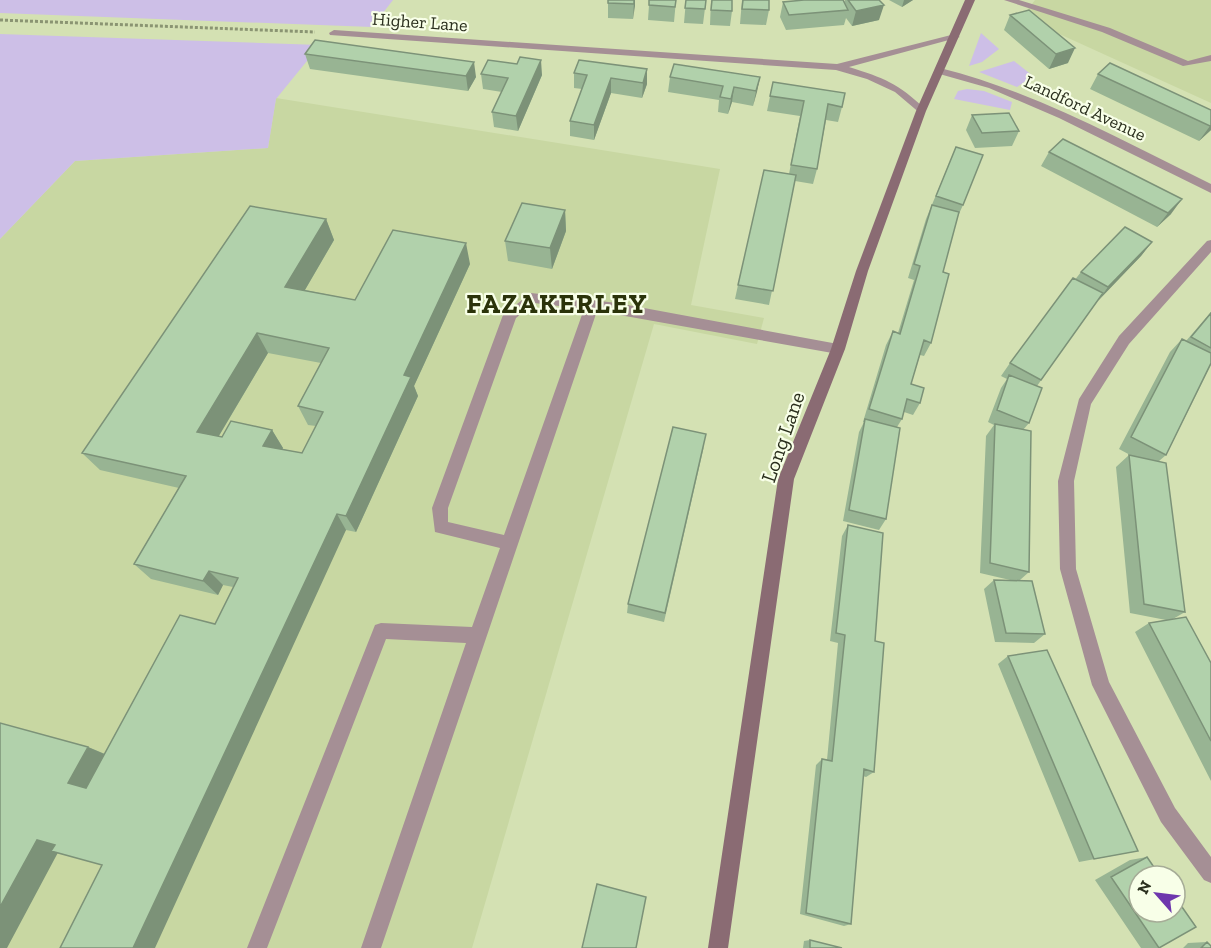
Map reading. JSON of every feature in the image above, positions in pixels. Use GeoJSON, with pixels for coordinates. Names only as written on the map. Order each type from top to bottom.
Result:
{"type":"FeatureCollection","features":[{"type":"Feature","properties":{"kind":"street","name":"Long Lane"},"geometry":{"type":"LineString","coordinates":[[718,948],[786,479],[838,349],[862,271],[921,111],[970,0]]}},
{"type":"Feature","properties":{"kind":"street"},"geometry":{"type":"LineString","coordinates":[[1009,0],[1106,30],[1187,64],[1211,58]]}},
{"type":"Feature","properties":{"kind":"street","name":"Higher Lane"},"geometry":{"type":"LineString","coordinates":[[334,33],[837,68],[871,77],[899,90],[921,111]]}},
{"type":"Feature","properties":{"kind":"street","name":"Higher Lane"},"geometry":{"type":"LineString","coordinates":[[837,68],[955,37]]}},
{"type":"Feature","properties":{"kind":"street","name":"Landford Avenue"},"geometry":{"type":"LineString","coordinates":[[940,70],[993,86],[1053,112],[1211,189]]}},
{"type":"Feature","properties":{"kind":"street"},"geometry":{"type":"LineString","coordinates":[[1211,244],[1124,340],[1083,403],[1066,481],[1068,568],[1101,685],[1168,815],[1211,873]]}},
{"type":"Feature","properties":{"kind":"street"},"geometry":{"type":"LineString","coordinates":[[510,543],[441,527],[440,508],[510,315],[531,298],[617,308],[838,349]]}},
{"type":"Feature","properties":{"kind":"street"},"geometry":{"type":"LineString","coordinates":[[371,948],[477,634],[592,306]]}},
{"type":"Feature","properties":{"kind":"street"},"geometry":{"type":"LineString","coordinates":[[257,948],[381,631],[477,634]]}},
{"type":"Feature","properties":{"kind":"path"},"geometry":{"type":"LineString","coordinates":[[0,20],[334,33]]}},
{"type":"Feature","properties":{"kind":"shaded area"},"geometry":{"type":"Polygon","coordinates":[[[0,0],[393,0],[372,27],[0,13],[0,0]]]}},
{"type":"Feature","properties":{"kind":"shaded area"},"geometry":{"type":"Polygon","coordinates":[[[1035,0],[1211,0],[1211,103],[1022,17],[1035,0]]]}},
{"type":"Feature","properties":{"kind":"shaded area"},"geometry":{"type":"Polygon","coordinates":[[[981,33],[999,49],[982,62],[969,66],[981,33]]]}},
{"type":"Feature","properties":{"kind":"shaded area"},"geometry":{"type":"Polygon","coordinates":[[[0,34],[320,45],[276,99],[268,148],[75,161],[0,239],[0,34]]]}},
{"type":"Feature","properties":{"kind":"shaded area"},"geometry":{"type":"Polygon","coordinates":[[[1014,61],[1033,76],[1017,87],[979,72],[1014,61]]]}},
{"type":"Feature","properties":{"kind":"shaded area"},"geometry":{"type":"Polygon","coordinates":[[[967,89],[984,91],[1012,102],[1010,110],[954,99],[958,91],[967,89]]]}},
{"type":"Feature","properties":{"kind":"shaded area"},"geometry":{"type":"Polygon","coordinates":[[[276,98],[720,169],[691,305],[764,318],[757,344],[654,324],[472,948],[0,948],[0,239],[75,161],[268,148],[276,98]]]}},
{"type":"Feature","properties":{"kind":"building"},"geometry":{"type":"Polygon","coordinates":[[[608,0],[634,0],[634,4],[608,3],[608,0]]]}},
{"type":"Feature","properties":{"kind":"building"},"geometry":{"type":"Polygon","coordinates":[[[649,0],[676,0],[675,7],[649,5],[649,0]]]}},
{"type":"Feature","properties":{"kind":"building"},"geometry":{"type":"Polygon","coordinates":[[[686,0],[706,0],[705,9],[685,8],[686,0]]]}},
{"type":"Feature","properties":{"kind":"building"},"geometry":{"type":"Polygon","coordinates":[[[712,0],[732,0],[732,11],[711,10],[712,0]]]}},
{"type":"Feature","properties":{"kind":"building"},"geometry":{"type":"Polygon","coordinates":[[[743,0],[769,0],[769,10],[742,9],[743,0]]]}},
{"type":"Feature","properties":{"kind":"building"},"geometry":{"type":"Polygon","coordinates":[[[843,0],[848,10],[789,15],[783,2],[843,0]]]}},
{"type":"Feature","properties":{"kind":"building"},"geometry":{"type":"Polygon","coordinates":[[[848,0],[879,0],[884,5],[856,11],[848,0]]]}},
{"type":"Feature","properties":{"kind":"building"},"geometry":{"type":"Polygon","coordinates":[[[1029,10],[1075,48],[1056,54],[1010,15],[1029,10]]]}},
{"type":"Feature","properties":{"kind":"building"},"geometry":{"type":"Polygon","coordinates":[[[315,40],[474,62],[466,76],[305,54],[315,40]]]}},
{"type":"Feature","properties":{"kind":"building"},"geometry":{"type":"Polygon","coordinates":[[[520,57],[541,60],[516,116],[492,112],[508,78],[481,74],[488,60],[517,64],[520,57]]]}},
{"type":"Feature","properties":{"kind":"building"},"geometry":{"type":"Polygon","coordinates":[[[579,60],[647,69],[643,83],[611,78],[594,125],[570,121],[587,75],[574,73],[579,60]]]}},
{"type":"Feature","properties":{"kind":"building"},"geometry":{"type":"Polygon","coordinates":[[[1110,63],[1211,110],[1211,126],[1098,74],[1110,63]]]}},
{"type":"Feature","properties":{"kind":"building"},"geometry":{"type":"Polygon","coordinates":[[[674,64],[760,77],[756,91],[734,87],[731,99],[720,97],[723,86],[670,77],[674,64]]]}},
{"type":"Feature","properties":{"kind":"building"},"geometry":{"type":"Polygon","coordinates":[[[773,82],[845,93],[842,107],[828,104],[817,169],[791,165],[804,101],[770,96],[773,82]]]}},
{"type":"Feature","properties":{"kind":"building"},"geometry":{"type":"Polygon","coordinates":[[[1009,113],[1019,131],[982,133],[972,115],[1009,113]]]}},
{"type":"Feature","properties":{"kind":"building"},"geometry":{"type":"Polygon","coordinates":[[[1063,139],[1182,199],[1168,213],[1049,152],[1063,139]]]}},
{"type":"Feature","properties":{"kind":"building"},"geometry":{"type":"Polygon","coordinates":[[[956,147],[983,155],[963,205],[936,196],[956,147]]]}},
{"type":"Feature","properties":{"kind":"building"},"geometry":{"type":"Polygon","coordinates":[[[764,170],[796,175],[773,291],[738,285],[764,170]]]}},
{"type":"Feature","properties":{"kind":"building"},"geometry":{"type":"Polygon","coordinates":[[[522,203],[565,210],[550,248],[505,241],[522,203]]]}},
{"type":"Feature","properties":{"kind":"building"},"geometry":{"type":"Polygon","coordinates":[[[932,205],[959,212],[943,272],[949,274],[931,343],[924,340],[911,384],[924,388],[920,403],[907,399],[902,419],[869,409],[893,331],[900,334],[920,266],[914,264],[932,205]]]}},
{"type":"Feature","properties":{"kind":"building"},"geometry":{"type":"Polygon","coordinates":[[[250,206],[326,219],[285,287],[355,300],[393,230],[466,243],[404,375],[411,377],[346,516],[337,514],[133,948],[60,948],[102,865],[51,851],[55,845],[37,840],[0,907],[0,723],[88,747],[68,783],[86,788],[180,615],[215,624],[238,578],[209,571],[203,581],[134,564],[186,476],[82,453],[250,206]],[[257,333],[197,432],[222,437],[231,421],[272,430],[263,446],[302,453],[323,412],[298,406],[329,348],[257,333]]]}},
{"type":"Feature","properties":{"kind":"building"},"geometry":{"type":"Polygon","coordinates":[[[1125,227],[1152,242],[1108,287],[1081,272],[1125,227]]]}},
{"type":"Feature","properties":{"kind":"building"},"geometry":{"type":"Polygon","coordinates":[[[1073,278],[1103,293],[1041,380],[1010,363],[1073,278]]]}},
{"type":"Feature","properties":{"kind":"building"},"geometry":{"type":"Polygon","coordinates":[[[1211,313],[1211,348],[1191,337],[1211,313]]]}},
{"type":"Feature","properties":{"kind":"building"},"geometry":{"type":"Polygon","coordinates":[[[1182,339],[1211,353],[1211,363],[1166,455],[1131,437],[1182,339]]]}},
{"type":"Feature","properties":{"kind":"building"},"geometry":{"type":"Polygon","coordinates":[[[1009,375],[1042,388],[1029,423],[997,410],[1009,375]]]}},
{"type":"Feature","properties":{"kind":"building"},"geometry":{"type":"Polygon","coordinates":[[[865,419],[900,428],[886,519],[849,510],[865,419]]]}},
{"type":"Feature","properties":{"kind":"building"},"geometry":{"type":"Polygon","coordinates":[[[995,424],[1031,431],[1029,572],[990,563],[995,424]]]}},
{"type":"Feature","properties":{"kind":"building"},"geometry":{"type":"Polygon","coordinates":[[[673,427],[706,434],[665,613],[628,604],[673,427]]]}},
{"type":"Feature","properties":{"kind":"building"},"geometry":{"type":"Polygon","coordinates":[[[1129,455],[1166,463],[1185,612],[1144,604],[1129,455]]]}},
{"type":"Feature","properties":{"kind":"building"},"geometry":{"type":"Polygon","coordinates":[[[848,525],[883,533],[875,641],[884,643],[874,772],[864,769],[851,924],[806,913],[822,759],[832,761],[845,635],[836,633],[848,525]]]}},
{"type":"Feature","properties":{"kind":"building"},"geometry":{"type":"Polygon","coordinates":[[[994,580],[1032,581],[1045,634],[1006,633],[994,580]]]}},
{"type":"Feature","properties":{"kind":"building"},"geometry":{"type":"Polygon","coordinates":[[[1186,617],[1211,663],[1211,741],[1149,623],[1186,617]]]}},
{"type":"Feature","properties":{"kind":"building"},"geometry":{"type":"Polygon","coordinates":[[[1047,650],[1138,851],[1094,859],[1008,656],[1047,650]]]}},
{"type":"Feature","properties":{"kind":"building"},"geometry":{"type":"Polygon","coordinates":[[[1147,857],[1152,864],[1134,864],[1147,857]]]}},
{"type":"Feature","properties":{"kind":"building"},"geometry":{"type":"Polygon","coordinates":[[[1127,868],[1127,901],[1111,877],[1127,868]]]}},
{"type":"Feature","properties":{"kind":"building"},"geometry":{"type":"Polygon","coordinates":[[[597,884],[646,897],[636,948],[582,948],[597,884]]]}},
{"type":"Feature","properties":{"kind":"building"},"geometry":{"type":"Polygon","coordinates":[[[1187,914],[1196,927],[1159,948],[1143,924],[1187,924],[1187,914]]]}},
{"type":"Feature","properties":{"kind":"building"},"geometry":{"type":"Polygon","coordinates":[[[810,940],[842,948],[810,948],[810,940]]]}},
{"type":"Feature","properties":{"kind":"building"},"geometry":{"type":"Polygon","coordinates":[[[1207,942],[1211,948],[1201,948],[1207,942]]]}},
{"type":"Feature","properties":{"kind":"district","name":"FAZAKERLEY"},"geometry":{"type":"Point","coordinates":[557,304]}}]}
